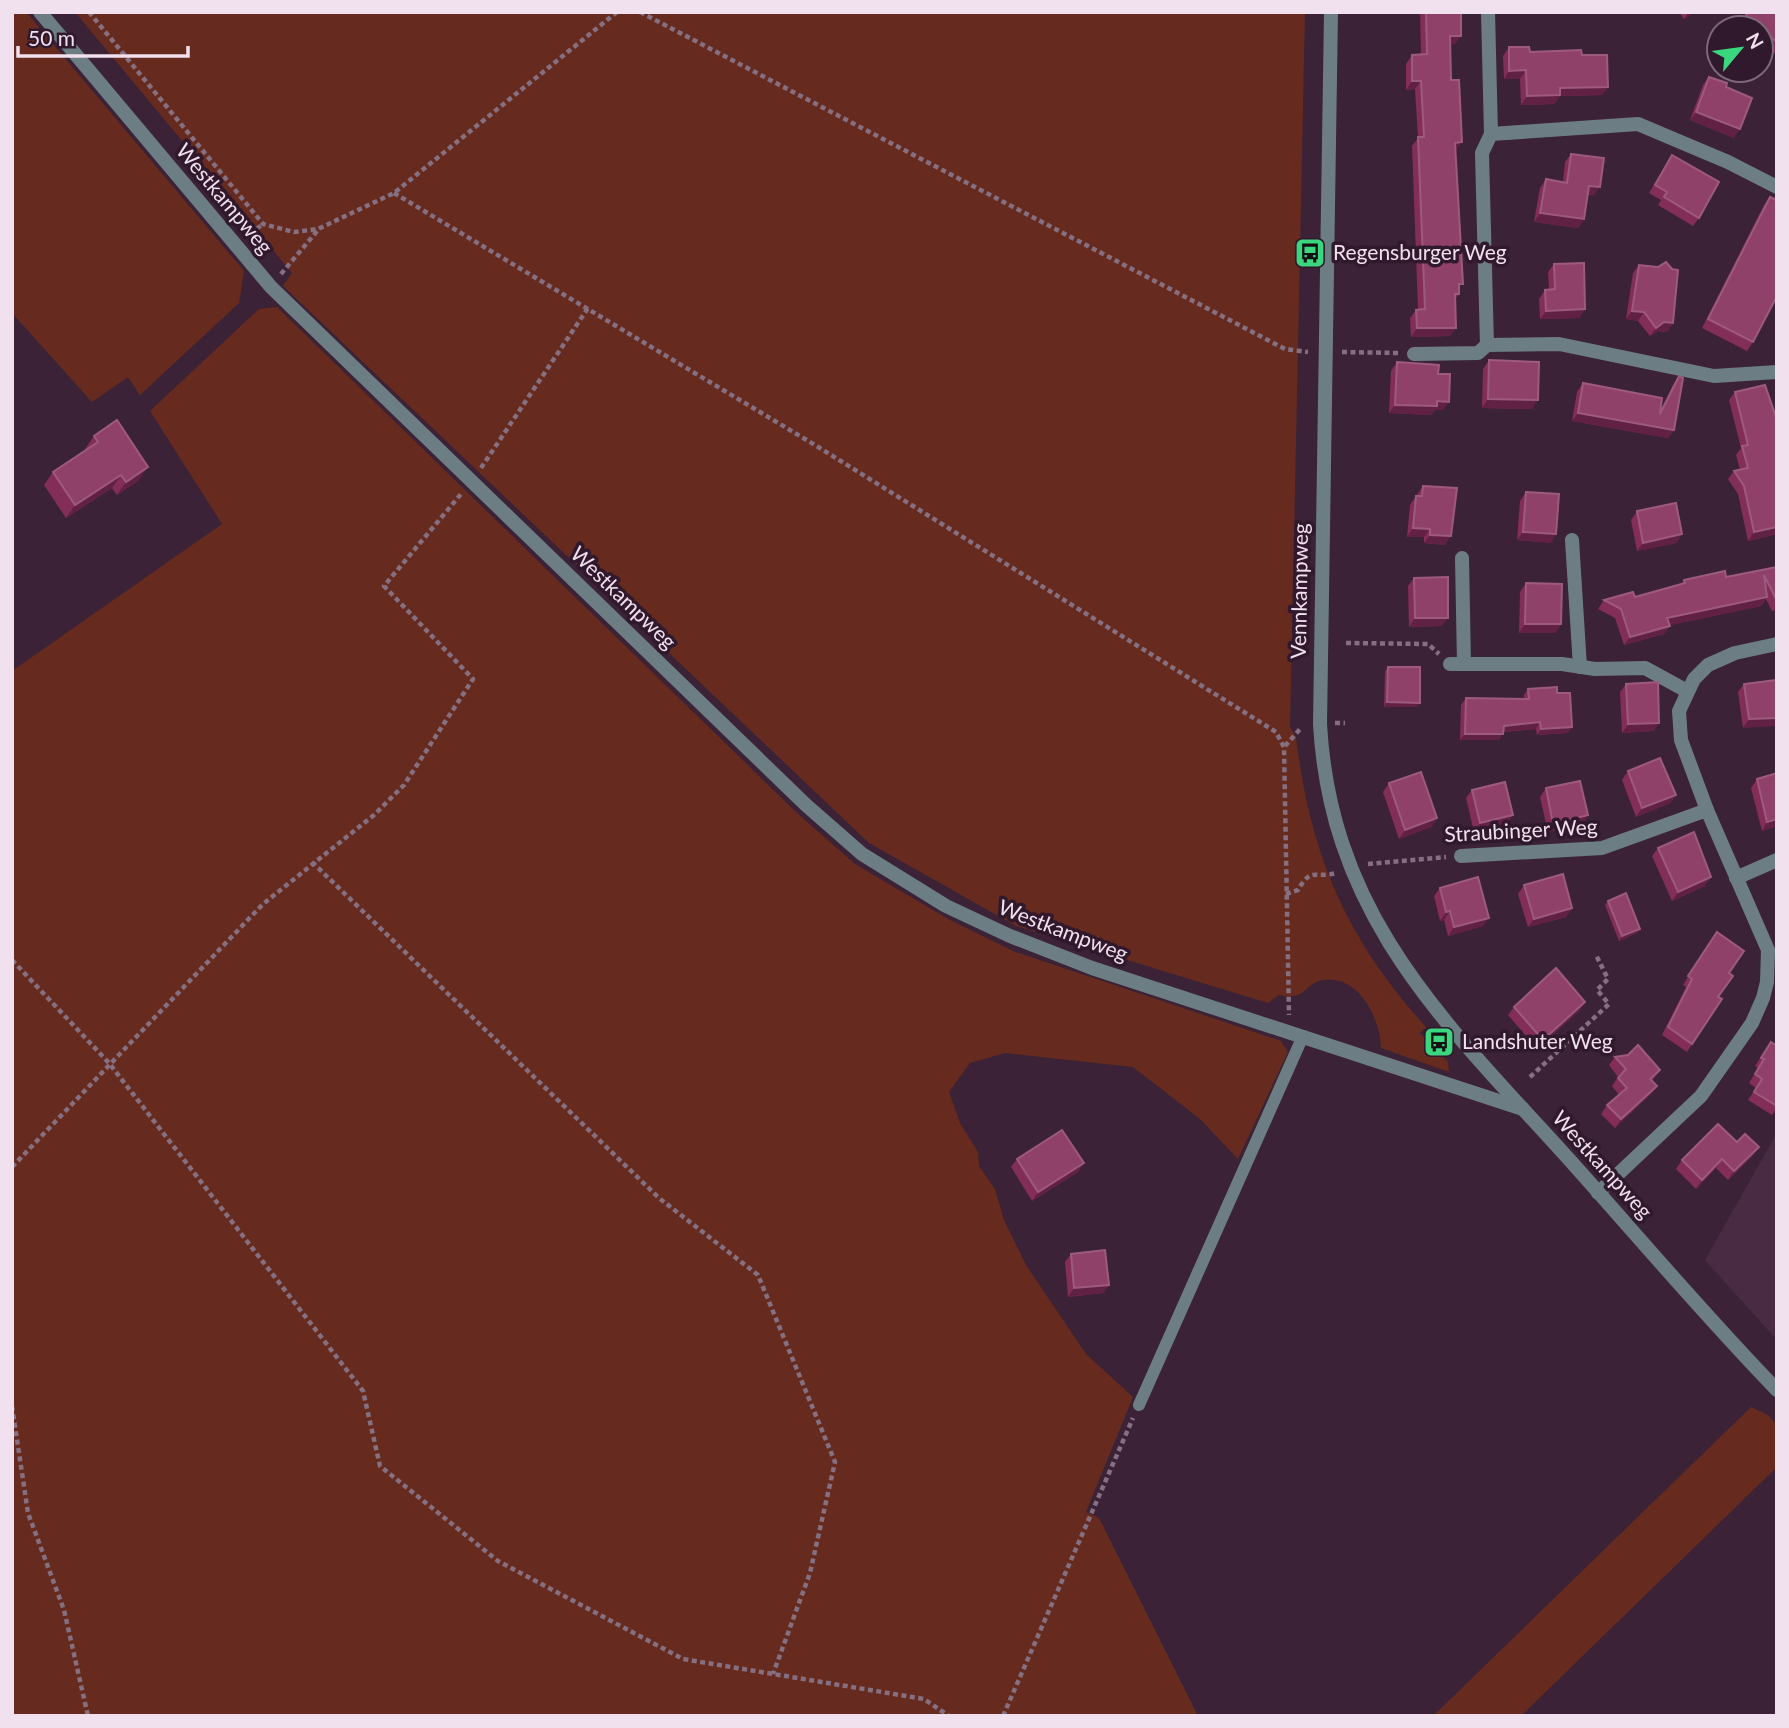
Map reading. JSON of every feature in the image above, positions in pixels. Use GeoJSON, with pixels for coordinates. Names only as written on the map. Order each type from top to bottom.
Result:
{"type":"FeatureCollection","features":[{"type":"Feature","properties":{"kind":"street","name":"Westkampweg"},"geometry":{"type":"LineString","coordinates":[[40,12],[271,287],[806,805],[862,854],[946,906],[1010,936],[1092,968],[1524,1109],[1777,1390]]}},
{"type":"Feature","properties":{"kind":"street","name":"Vennkampweg"},"geometry":{"type":"LineString","coordinates":[[1331,12],[1320,724],[1325,779],[1350,869],[1376,925],[1404,971],[1449,1026],[1524,1109]]}},
{"type":"Feature","properties":{"kind":"street"},"geometry":{"type":"LineString","coordinates":[[1488,12],[1491,134],[1482,153],[1488,345]]}},
{"type":"Feature","properties":{"kind":"street"},"geometry":{"type":"LineString","coordinates":[[1491,134],[1638,124],[1728,162],[1777,187]]}},
{"type":"Feature","properties":{"kind":"street"},"geometry":{"type":"LineString","coordinates":[[1414,354],[1478,353],[1488,345],[1559,344],[1714,376],[1777,372]]}},
{"type":"Feature","properties":{"kind":"street"},"geometry":{"type":"LineString","coordinates":[[1573,540],[1580,667]]}},
{"type":"Feature","properties":{"kind":"street"},"geometry":{"type":"LineString","coordinates":[[1462,558],[1457,664],[1562,664],[1580,667],[1645,668],[1687,691]]}},
{"type":"Feature","properties":{"kind":"street"},"geometry":{"type":"LineString","coordinates":[[1598,1193],[1701,1096],[1752,1023],[1763,998],[1768,982],[1768,950],[1707,810],[1681,740],[1679,712],[1694,679],[1721,658],[1777,644]]}},
{"type":"Feature","properties":{"kind":"street","name":"Straubinger Weg"},"geometry":{"type":"LineString","coordinates":[[1461,856],[1602,848],[1707,810]]}},
{"type":"Feature","properties":{"kind":"street"},"geometry":{"type":"LineString","coordinates":[[1736,878],[1777,860]]}},
{"type":"Feature","properties":{"kind":"lane"},"geometry":{"type":"LineString","coordinates":[[1139,1405],[1296,1034]]}},
{"type":"Feature","properties":{"kind":"path"},"geometry":{"type":"LineString","coordinates":[[89,12],[263,224],[294,232],[318,229],[394,193],[617,12]]}},
{"type":"Feature","properties":{"kind":"path"},"geometry":{"type":"LineString","coordinates":[[640,12],[1285,349],[1326,352]]}},
{"type":"Feature","properties":{"kind":"path"},"geometry":{"type":"LineString","coordinates":[[394,193],[589,308],[1276,732],[1284,747],[1286,894],[1296,1034]]}},
{"type":"Feature","properties":{"kind":"path"},"geometry":{"type":"LineString","coordinates":[[271,287],[318,229]]}},
{"type":"Feature","properties":{"kind":"path"},"geometry":{"type":"LineString","coordinates":[[12,1167],[263,904],[312,862],[374,815],[404,785],[473,679],[384,586],[472,482],[589,308]]}},
{"type":"Feature","properties":{"kind":"path"},"geometry":{"type":"LineString","coordinates":[[1350,352],[1414,354]]}},
{"type":"Feature","properties":{"kind":"path"},"geometry":{"type":"LineString","coordinates":[[1346,643],[1428,645],[1457,664]]}},
{"type":"Feature","properties":{"kind":"path","name":"Straubinger Weg"},"geometry":{"type":"LineString","coordinates":[[1286,894],[1298,890],[1307,876],[1315,872],[1331,874],[1374,863],[1461,856]]}},
{"type":"Feature","properties":{"kind":"path"},"geometry":{"type":"LineString","coordinates":[[312,862],[659,1198],[758,1275],[835,1462],[810,1573],[773,1674]]}},
{"type":"Feature","properties":{"kind":"path"},"geometry":{"type":"LineString","coordinates":[[1530,1077],[1609,1004],[1597,990],[1608,979],[1597,955]]}},
{"type":"Feature","properties":{"kind":"path"},"geometry":{"type":"LineString","coordinates":[[12,960],[109,1063],[363,1391],[380,1466],[498,1561],[683,1659],[925,1699],[949,1716]]}},
{"type":"Feature","properties":{"kind":"path"},"geometry":{"type":"LineString","coordinates":[[1003,1716],[1139,1405]]}},
{"type":"Feature","properties":{"kind":"path"},"geometry":{"type":"LineString","coordinates":[[12,1406],[28,1513],[64,1610],[88,1716]]}},
{"type":"Feature","properties":{"kind":"shaded area"},"geometry":{"type":"Polygon","coordinates":[[[12,12],[26,12],[244,271],[239,303],[140,395],[128,377],[92,402],[12,313],[12,12]]]}},
{"type":"Feature","properties":{"kind":"shaded area"},"geometry":{"type":"Polygon","coordinates":[[[75,12],[1305,12],[1290,727],[1296,737],[1311,819],[1336,893],[1374,961],[1426,1027],[1420,1033],[1448,1062],[1449,1072],[1381,1048],[1372,1012],[1357,991],[1347,984],[1336,980],[1323,980],[1300,994],[1279,995],[1268,1003],[1016,926],[869,843],[283,286],[292,273],[75,12]]]}},
{"type":"Feature","properties":{"kind":"shaded area"},"geometry":{"type":"Polygon","coordinates":[[[277,307],[797,813],[855,864],[948,919],[1013,951],[1281,1041],[1288,1052],[1238,1159],[1200,1119],[1133,1067],[1005,1053],[970,1063],[949,1092],[960,1123],[978,1152],[979,1166],[995,1189],[1004,1220],[1026,1265],[1086,1354],[1133,1397],[1086,1512],[1099,1518],[1198,1716],[12,1716],[12,671],[222,524],[150,411],[259,309],[277,307]]]}},
{"type":"Feature","properties":{"kind":"shaded area"},"geometry":{"type":"Polygon","coordinates":[[[1777,1133],[1777,1340],[1705,1260],[1777,1133]]]}},
{"type":"Feature","properties":{"kind":"shaded area"},"geometry":{"type":"Polygon","coordinates":[[[1751,1407],[1768,1415],[1777,1425],[1777,1467],[1521,1716],[1433,1716],[1751,1407]]]}},
{"type":"Feature","properties":{"kind":"building"},"geometry":{"type":"Polygon","coordinates":[[[1426,12],[1461,12],[1461,36],[1450,36],[1451,80],[1459,80],[1462,142],[1455,143],[1463,284],[1459,284],[1459,294],[1455,294],[1456,328],[1417,328],[1416,310],[1425,309],[1418,137],[1424,137],[1421,81],[1412,81],[1412,55],[1427,54],[1426,12]]]}},
{"type":"Feature","properties":{"kind":"building"},"geometry":{"type":"Polygon","coordinates":[[[1777,12],[1777,42],[1775,14],[1747,14],[1777,12]]]}},
{"type":"Feature","properties":{"kind":"building"},"geometry":{"type":"Polygon","coordinates":[[[1509,47],[1529,47],[1530,52],[1581,50],[1582,55],[1607,55],[1608,87],[1560,88],[1560,95],[1527,96],[1526,70],[1509,71],[1509,47]]]}},
{"type":"Feature","properties":{"kind":"building"},"geometry":{"type":"Polygon","coordinates":[[[1706,84],[1727,84],[1726,87],[1752,98],[1740,129],[1696,112],[1706,84]]]}},
{"type":"Feature","properties":{"kind":"building"},"geometry":{"type":"Polygon","coordinates":[[[1571,154],[1604,158],[1600,187],[1589,186],[1584,219],[1540,213],[1546,179],[1567,183],[1571,154]]]}},
{"type":"Feature","properties":{"kind":"building"},"geometry":{"type":"Polygon","coordinates":[[[1672,155],[1719,182],[1699,218],[1664,197],[1667,192],[1655,185],[1672,155]]]}},
{"type":"Feature","properties":{"kind":"building"},"geometry":{"type":"Polygon","coordinates":[[[1770,197],[1777,200],[1777,296],[1753,342],[1708,319],[1770,197]]]}},
{"type":"Feature","properties":{"kind":"building"},"geometry":{"type":"Polygon","coordinates":[[[1666,262],[1672,269],[1678,270],[1673,323],[1664,322],[1656,328],[1644,312],[1632,311],[1639,265],[1658,267],[1666,262]]]}},
{"type":"Feature","properties":{"kind":"building"},"geometry":{"type":"Polygon","coordinates":[[[1584,263],[1585,309],[1546,311],[1545,290],[1555,289],[1554,264],[1584,263]]]}},
{"type":"Feature","properties":{"kind":"building"},"geometry":{"type":"Polygon","coordinates":[[[1489,360],[1539,362],[1538,400],[1488,399],[1489,360]]]}},
{"type":"Feature","properties":{"kind":"building"},"geometry":{"type":"Polygon","coordinates":[[[1397,362],[1439,365],[1438,374],[1450,374],[1449,402],[1437,401],[1437,406],[1395,405],[1397,362]]]}},
{"type":"Feature","properties":{"kind":"building"},"geometry":{"type":"Polygon","coordinates":[[[1679,376],[1683,378],[1674,430],[1578,413],[1583,383],[1662,398],[1660,414],[1679,376]]]}},
{"type":"Feature","properties":{"kind":"building"},"geometry":{"type":"Polygon","coordinates":[[[1765,385],[1777,420],[1777,527],[1754,532],[1744,486],[1734,471],[1748,468],[1742,446],[1748,445],[1735,392],[1765,385]]]}},
{"type":"Feature","properties":{"kind":"building"},"geometry":{"type":"Polygon","coordinates":[[[117,420],[148,467],[126,482],[121,475],[75,505],[53,472],[98,442],[94,436],[117,420]]]}},
{"type":"Feature","properties":{"kind":"building"},"geometry":{"type":"Polygon","coordinates":[[[1423,486],[1457,488],[1451,536],[1430,535],[1430,529],[1413,528],[1416,496],[1422,496],[1423,486]]]}},
{"type":"Feature","properties":{"kind":"building"},"geometry":{"type":"Polygon","coordinates":[[[1526,492],[1559,494],[1556,534],[1523,532],[1526,492]]]}},
{"type":"Feature","properties":{"kind":"building"},"geometry":{"type":"Polygon","coordinates":[[[1676,503],[1682,534],[1643,543],[1637,511],[1676,503]]]}},
{"type":"Feature","properties":{"kind":"building"},"geometry":{"type":"Polygon","coordinates":[[[1777,567],[1777,601],[1764,575],[1767,597],[1667,618],[1670,626],[1630,637],[1621,609],[1604,600],[1633,592],[1635,597],[1685,583],[1684,580],[1725,571],[1726,577],[1777,567]]]}},
{"type":"Feature","properties":{"kind":"building"},"geometry":{"type":"Polygon","coordinates":[[[1448,577],[1448,618],[1415,618],[1414,578],[1448,577]]]}},
{"type":"Feature","properties":{"kind":"building"},"geometry":{"type":"Polygon","coordinates":[[[1526,583],[1562,584],[1561,624],[1525,624],[1526,583]]]}},
{"type":"Feature","properties":{"kind":"building"},"geometry":{"type":"Polygon","coordinates":[[[1388,667],[1420,667],[1420,703],[1387,702],[1388,667]]]}},
{"type":"Feature","properties":{"kind":"building"},"geometry":{"type":"Polygon","coordinates":[[[1777,680],[1777,718],[1749,719],[1744,684],[1777,680]]]}},
{"type":"Feature","properties":{"kind":"building"},"geometry":{"type":"Polygon","coordinates":[[[1658,682],[1659,723],[1628,724],[1626,684],[1658,682]]]}},
{"type":"Feature","properties":{"kind":"building"},"geometry":{"type":"Polygon","coordinates":[[[1557,687],[1557,693],[1570,693],[1572,727],[1541,729],[1540,722],[1504,726],[1503,734],[1465,734],[1466,698],[1529,699],[1528,689],[1557,687]]]}},
{"type":"Feature","properties":{"kind":"building"},"geometry":{"type":"Polygon","coordinates":[[[1660,758],[1676,795],[1642,808],[1628,771],[1660,758]]]}},
{"type":"Feature","properties":{"kind":"building"},"geometry":{"type":"Polygon","coordinates":[[[1421,772],[1437,818],[1405,830],[1389,783],[1421,772]]]}},
{"type":"Feature","properties":{"kind":"building"},"geometry":{"type":"Polygon","coordinates":[[[1777,773],[1777,819],[1767,822],[1757,779],[1777,773]]]}},
{"type":"Feature","properties":{"kind":"building"},"geometry":{"type":"Polygon","coordinates":[[[1580,781],[1588,815],[1553,824],[1546,788],[1580,781]]]}},
{"type":"Feature","properties":{"kind":"building"},"geometry":{"type":"Polygon","coordinates":[[[1505,782],[1513,815],[1480,823],[1472,790],[1505,782]]]}},
{"type":"Feature","properties":{"kind":"building"},"geometry":{"type":"Polygon","coordinates":[[[1694,832],[1711,877],[1678,892],[1658,848],[1694,832]]]}},
{"type":"Feature","properties":{"kind":"building"},"geometry":{"type":"Polygon","coordinates":[[[1563,874],[1572,908],[1534,919],[1524,885],[1563,874]]]}},
{"type":"Feature","properties":{"kind":"building"},"geometry":{"type":"Polygon","coordinates":[[[1478,877],[1489,918],[1454,927],[1450,911],[1446,912],[1440,888],[1478,877]]]}},
{"type":"Feature","properties":{"kind":"building"},"geometry":{"type":"Polygon","coordinates":[[[1626,893],[1640,929],[1622,936],[1608,901],[1626,893]]]}},
{"type":"Feature","properties":{"kind":"building"},"geometry":{"type":"Polygon","coordinates":[[[1717,932],[1744,951],[1729,973],[1733,976],[1718,997],[1722,999],[1692,1044],[1668,1027],[1692,979],[1688,976],[1717,932]]]}},
{"type":"Feature","properties":{"kind":"building"},"geometry":{"type":"Polygon","coordinates":[[[1556,968],[1585,1002],[1543,1040],[1514,1007],[1556,968]]]}},
{"type":"Feature","properties":{"kind":"building"},"geometry":{"type":"Polygon","coordinates":[[[1771,1042],[1777,1046],[1777,1106],[1754,1092],[1762,1079],[1755,1074],[1771,1042]]]}},
{"type":"Feature","properties":{"kind":"building"},"geometry":{"type":"Polygon","coordinates":[[[1638,1045],[1660,1070],[1650,1079],[1657,1086],[1621,1119],[1607,1105],[1627,1088],[1618,1078],[1626,1069],[1615,1057],[1628,1055],[1638,1045]]]}},
{"type":"Feature","properties":{"kind":"building"},"geometry":{"type":"Polygon","coordinates":[[[1718,1124],[1737,1142],[1745,1134],[1759,1147],[1734,1171],[1722,1159],[1702,1180],[1682,1160],[1718,1124]]]}},
{"type":"Feature","properties":{"kind":"building"},"geometry":{"type":"Polygon","coordinates":[[[1062,1130],[1084,1163],[1038,1192],[1017,1159],[1062,1130]]]}},
{"type":"Feature","properties":{"kind":"building"},"geometry":{"type":"Polygon","coordinates":[[[1105,1250],[1109,1285],[1074,1288],[1071,1254],[1105,1250]]]}},
{"type":"Feature","properties":{"kind":"place","name":"Regensburger Weg"},"geometry":{"type":"Point","coordinates":[1310,253]}},
{"type":"Feature","properties":{"kind":"place","name":"Landshuter Weg"},"geometry":{"type":"Point","coordinates":[1439,1042]}}]}
